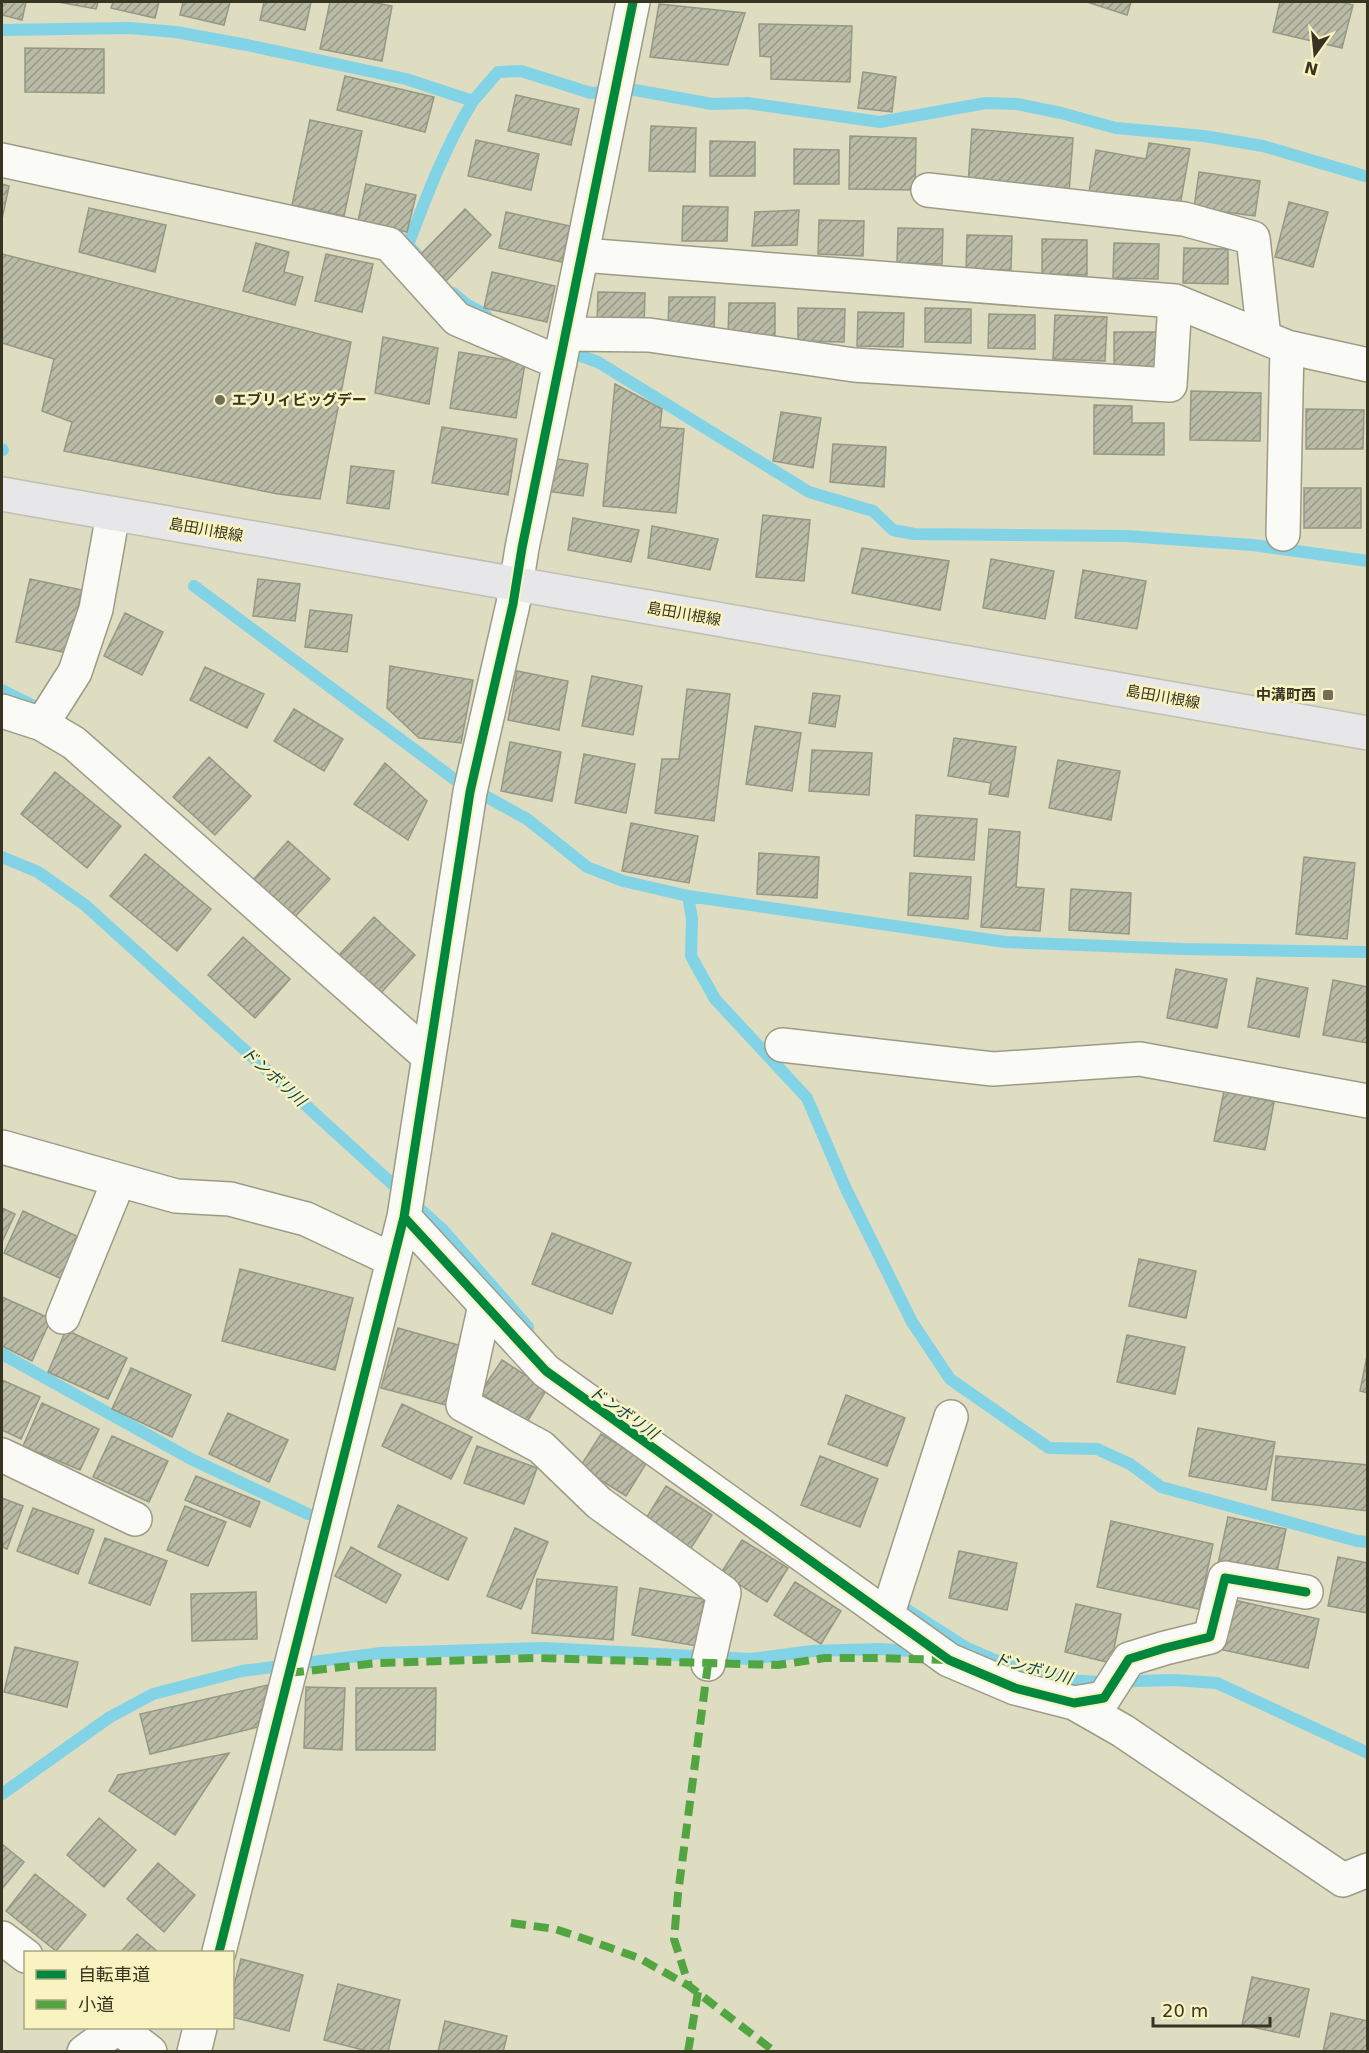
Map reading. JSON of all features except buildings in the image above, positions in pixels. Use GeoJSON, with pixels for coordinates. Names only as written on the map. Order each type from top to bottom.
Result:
{"type":"FeatureCollection","features":[{"type":"Feature","properties":{"kind":"main road","name":"島田川根線"},"geometry":{"type":"LineString","coordinates":[[2,494],[1368,733]]}},
{"type":"Feature","properties":{"kind":"street"},"geometry":{"type":"LineString","coordinates":[[220,1951],[404,1217],[470,792],[513,604],[515,584],[633,2]]}},
{"type":"Feature","properties":{"kind":"street"},"geometry":{"type":"LineString","coordinates":[[2,160],[389,244],[457,320],[563,349],[649,335],[854,365],[1170,385],[1175,301]]}},
{"type":"Feature","properties":{"kind":"street"},"geometry":{"type":"LineString","coordinates":[[928,190],[1184,219],[1253,238],[1275,342],[1283,534]]}},
{"type":"Feature","properties":{"kind":"street"},"geometry":{"type":"LineString","coordinates":[[582,255],[1175,301],[1275,342],[1368,365]]}},
{"type":"Feature","properties":{"kind":"street"},"geometry":{"type":"LineString","coordinates":[[42,724],[75,672],[96,609],[113,514]]}},
{"type":"Feature","properties":{"kind":"street"},"geometry":{"type":"LineString","coordinates":[[2,711],[42,724],[74,743],[429,1057]]}},
{"type":"Feature","properties":{"kind":"street"},"geometry":{"type":"LineString","coordinates":[[782,1045],[993,1069],[1140,1059],[1368,1101]]}},
{"type":"Feature","properties":{"kind":"street"},"geometry":{"type":"LineString","coordinates":[[2,1147],[176,1196],[230,1199],[306,1219],[393,1260]]}},
{"type":"Feature","properties":{"kind":"street"},"geometry":{"type":"LineString","coordinates":[[63,1317],[119,1180]]}},
{"type":"Feature","properties":{"kind":"street"},"geometry":{"type":"LineString","coordinates":[[404,1217],[546,1371],[949,1660],[1015,1688],[1074,1703],[1123,1731],[1342,1880],[1368,1870]]}},
{"type":"Feature","properties":{"kind":"street"},"geometry":{"type":"LineString","coordinates":[[485,1305],[464,1405],[541,1446],[599,1503],[723,1593],[708,1664]]}},
{"type":"Feature","properties":{"kind":"street"},"geometry":{"type":"LineString","coordinates":[[887,1616],[951,1417]]}},
{"type":"Feature","properties":{"kind":"street"},"geometry":{"type":"LineString","coordinates":[[2,1455],[135,1519]]}},
{"type":"Feature","properties":{"kind":"street"},"geometry":{"type":"LineString","coordinates":[[1074,1703],[1104,1698],[1129,1659],[1165,1647],[1210,1637],[1225,1578],[1306,1592]]}},
{"type":"Feature","properties":{"kind":"street"},"geometry":{"type":"LineString","coordinates":[[2,1938],[24,1954]]}},
{"type":"Feature","properties":{"kind":"street"},"geometry":{"type":"LineString","coordinates":[[84,2052],[117,2029]]}},
{"type":"Feature","properties":{"kind":"street"},"geometry":{"type":"LineString","coordinates":[[119,2029],[150,2052]]}},
{"type":"Feature","properties":{"kind":"street"},"geometry":{"type":"LineString","coordinates":[[194,2052],[200,2029]]}},
{"type":"Feature","properties":{"kind":"waterway"},"geometry":{"type":"LineString","coordinates":[[2,30],[129,28],[176,32],[406,79],[473,101],[498,72],[521,71],[591,93],[635,90],[712,104],[747,103],[880,122],[986,103],[1017,104],[1116,128],[1204,136],[1263,146],[1368,177]]}},
{"type":"Feature","properties":{"kind":"waterway"},"geometry":{"type":"LineString","coordinates":[[416,254],[408,245],[445,154],[473,101]]}},
{"type":"Feature","properties":{"kind":"waterway"},"geometry":{"type":"LineString","coordinates":[[453,293],[466,304],[486,315]]}},
{"type":"Feature","properties":{"kind":"waterway"},"geometry":{"type":"LineString","coordinates":[[564,350],[598,362],[809,492],[873,511],[893,530],[914,534],[1127,536],[1253,545],[1368,561]]}},
{"type":"Feature","properties":{"kind":"waterway"},"geometry":{"type":"LineString","coordinates":[[194,586],[454,779],[527,819],[587,867],[623,881],[688,896],[1005,942],[1183,949],[1368,952]]}},
{"type":"Feature","properties":{"kind":"waterway"},"geometry":{"type":"LineString","coordinates":[[2,690],[40,709]]}},
{"type":"Feature","properties":{"kind":"waterway","name":"ドンボリ川"},"geometry":{"type":"LineString","coordinates":[[2,857],[38,872],[85,905],[443,1230],[528,1327]]}},
{"type":"Feature","properties":{"kind":"waterway"},"geometry":{"type":"LineString","coordinates":[[688,896],[692,919],[691,956],[715,999],[807,1098],[846,1189],[912,1322],[950,1379],[1049,1448],[1097,1449],[1130,1464],[1161,1487],[1357,1541],[1368,1542]]}},
{"type":"Feature","properties":{"kind":"waterway"},"geometry":{"type":"LineString","coordinates":[[2,1354],[191,1459],[308,1514]]}},
{"type":"Feature","properties":{"kind":"waterway","name":"ドンボリ川"},"geometry":{"type":"LineString","coordinates":[[898,1604],[967,1648],[1007,1665],[1065,1680],[1101,1682],[1174,1680],[1217,1683],[1368,1753]]}},
{"type":"Feature","properties":{"kind":"waterway"},"geometry":{"type":"LineString","coordinates":[[2,1794],[110,1717],[153,1694],[242,1671],[381,1653],[544,1648],[750,1659],[812,1651],[880,1649],[924,1652]]}},
{"type":"Feature","properties":{"kind":"marked path"},"geometry":{"type":"LineString","coordinates":[[289,1673],[377,1663],[537,1658],[778,1665],[825,1658],[946,1660]]}},
{"type":"Feature","properties":{"kind":"marked path"},"geometry":{"type":"LineString","coordinates":[[708,1664],[674,1939],[689,1986],[775,2052]]}},
{"type":"Feature","properties":{"kind":"marked path"},"geometry":{"type":"LineString","coordinates":[[511,1923],[555,1929],[591,1941],[639,1958],[689,1986]]}},
{"type":"Feature","properties":{"kind":"marked path"},"geometry":{"type":"LineString","coordinates":[[688,2052],[698,1992]]}},
{"type":"Feature","properties":{"kind":"cycle path"},"geometry":{"type":"LineString","coordinates":[[219,1951],[404,1217],[470,792],[513,604],[522,548],[633,2]]}},
{"type":"Feature","properties":{"kind":"cycle path"},"geometry":{"type":"LineString","coordinates":[[404,1217],[546,1371],[949,1660],[1015,1688],[1074,1703],[1104,1698],[1129,1659],[1210,1637],[1225,1578],[1306,1592]]}},
{"type":"Feature","properties":{"kind":"place","name":"エブリィビッグデー"},"geometry":{"type":"Point","coordinates":[220,400]}},
{"type":"Feature","properties":{"kind":"place","name":"中溝町西"},"geometry":{"type":"Point","coordinates":[1328,695]}}]}
